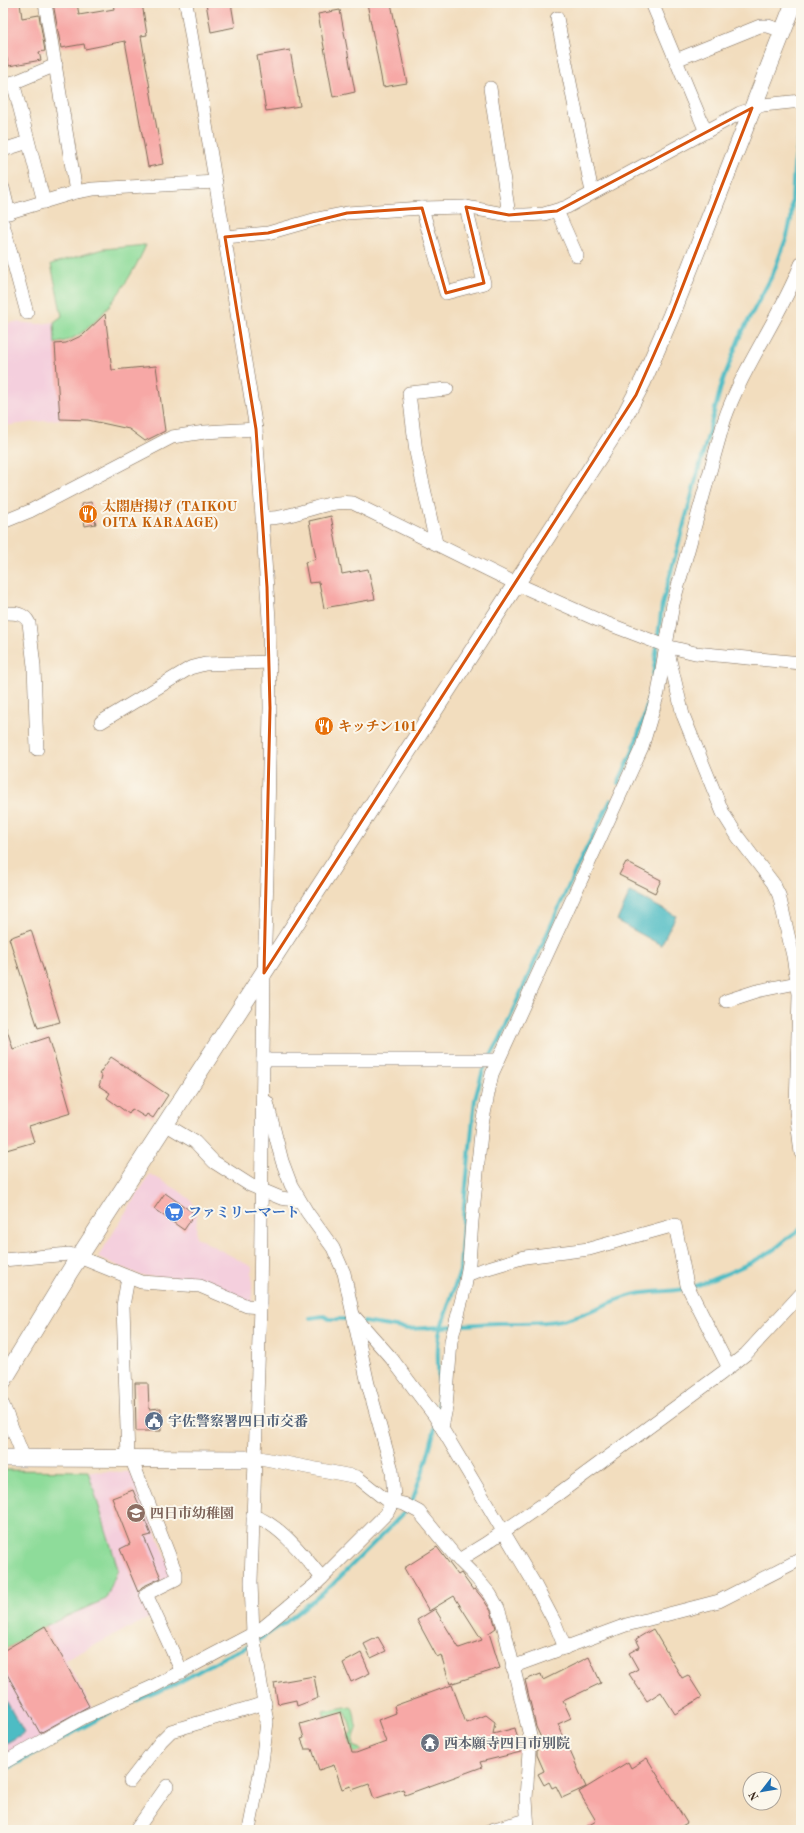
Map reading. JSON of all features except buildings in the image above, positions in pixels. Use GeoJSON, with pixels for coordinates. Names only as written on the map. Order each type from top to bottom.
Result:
{"type":"FeatureCollection","features":[{"type":"Feature","properties":{"kind":"street"},"geometry":{"type":"LineString","coordinates":[[45,3],[76,192]]}},
{"type":"Feature","properties":{"kind":"street"},"geometry":{"type":"LineString","coordinates":[[186,3],[256,428],[263,518],[270,662],[268,868],[262,1083],[260,1307],[251,1575],[254,1640],[267,1722],[266,1740],[249,1830]]}},
{"type":"Feature","properties":{"kind":"street"},"geometry":{"type":"LineString","coordinates":[[652,3],[706,132]]}},
{"type":"Feature","properties":{"kind":"street"},"geometry":{"type":"LineString","coordinates":[[3,1381],[79,1257],[602,453],[643,381],[671,316],[794,3]]}},
{"type":"Feature","properties":{"kind":"street"},"geometry":{"type":"LineString","coordinates":[[557,18],[592,192]]}},
{"type":"Feature","properties":{"kind":"street"},"geometry":{"type":"LineString","coordinates":[[676,60],[760,26],[768,26],[782,31]]}},
{"type":"Feature","properties":{"kind":"street"},"geometry":{"type":"LineString","coordinates":[[44,202],[28,142],[8,84],[56,65]]}},
{"type":"Feature","properties":{"kind":"street"},"geometry":{"type":"LineString","coordinates":[[490,88],[510,215]]}},
{"type":"Feature","properties":{"kind":"street"},"geometry":{"type":"LineString","coordinates":[[225,237],[268,233],[317,219],[347,213],[422,208],[466,207],[510,215],[544,214],[557,211],[752,108],[801,101]]}},
{"type":"Feature","properties":{"kind":"street"},"geometry":{"type":"LineString","coordinates":[[3,150],[28,142]]}},
{"type":"Feature","properties":{"kind":"street"},"geometry":{"type":"LineString","coordinates":[[5,217],[44,202],[76,192],[93,189],[216,182]]}},
{"type":"Feature","properties":{"kind":"street"},"geometry":{"type":"LineString","coordinates":[[3,188],[5,217],[27,313]]}},
{"type":"Feature","properties":{"kind":"street"},"geometry":{"type":"LineString","coordinates":[[422,208],[446,293],[484,283],[466,207]]}},
{"type":"Feature","properties":{"kind":"street"},"geometry":{"type":"LineString","coordinates":[[557,211],[578,256]]}},
{"type":"Feature","properties":{"kind":"street"},"geometry":{"type":"LineString","coordinates":[[442,1428],[447,1401],[450,1348],[468,1274],[483,1113],[492,1074],[642,747],[658,693],[675,598],[728,410],[750,364],[791,288],[801,264]]}},
{"type":"Feature","properties":{"kind":"street"},"geometry":{"type":"LineString","coordinates":[[436,543],[416,452],[409,393],[447,389]]}},
{"type":"Feature","properties":{"kind":"street"},"geometry":{"type":"LineString","coordinates":[[3,522],[30,511],[172,437],[206,432],[256,428]]}},
{"type":"Feature","properties":{"kind":"street"},"geometry":{"type":"LineString","coordinates":[[263,518],[285,517],[334,503],[353,503],[517,584],[598,620],[666,646],[695,653],[801,663]]}},
{"type":"Feature","properties":{"kind":"street"},"geometry":{"type":"LineString","coordinates":[[3,613],[19,613],[29,623],[34,666],[37,749]]}},
{"type":"Feature","properties":{"kind":"street"},"geometry":{"type":"LineString","coordinates":[[666,646],[685,721],[723,813],[738,837],[777,889],[797,983],[799,1002],[800,1022],[796,1111],[801,1153]]}},
{"type":"Feature","properties":{"kind":"street"},"geometry":{"type":"LineString","coordinates":[[100,722],[190,668],[205,664],[270,662]]}},
{"type":"Feature","properties":{"kind":"street"},"geometry":{"type":"LineString","coordinates":[[726,1001],[758,991],[797,983]]}},
{"type":"Feature","properties":{"kind":"street"},"geometry":{"type":"LineString","coordinates":[[263,1060],[498,1060]]}},
{"type":"Feature","properties":{"kind":"street"},"geometry":{"type":"LineString","coordinates":[[3,1763],[84,1717],[254,1640],[281,1613],[322,1578],[387,1513],[394,1501],[394,1482],[392,1470],[368,1384],[344,1273],[337,1256],[300,1201],[282,1161],[262,1083]]}},
{"type":"Feature","properties":{"kind":"street"},"geometry":{"type":"LineString","coordinates":[[166,1124],[195,1142],[214,1162],[261,1191],[281,1198],[300,1201]]}},
{"type":"Feature","properties":{"kind":"street"},"geometry":{"type":"LineString","coordinates":[[468,1274],[525,1257],[589,1248],[675,1225],[687,1285],[729,1368]]}},
{"type":"Feature","properties":{"kind":"street"},"geometry":{"type":"LineString","coordinates":[[3,1260],[44,1255],[69,1254],[128,1278],[148,1284],[200,1286],[247,1306],[260,1307]]}},
{"type":"Feature","properties":{"kind":"street"},"geometry":{"type":"LineString","coordinates":[[128,1278],[123,1306],[129,1458],[176,1573],[176,1579],[146,1594],[182,1672]]}},
{"type":"Feature","properties":{"kind":"street"},"geometry":{"type":"LineString","coordinates":[[459,1560],[503,1532],[729,1368],[754,1346],[801,1294]]}},
{"type":"Feature","properties":{"kind":"street"},"geometry":{"type":"LineString","coordinates":[[353,1315],[405,1376],[442,1428],[543,1598],[565,1648]]}},
{"type":"Feature","properties":{"kind":"street"},"geometry":{"type":"LineString","coordinates":[[3,1405],[24,1458]]}},
{"type":"Feature","properties":{"kind":"street"},"geometry":{"type":"LineString","coordinates":[[3,1458],[255,1458],[354,1476],[364,1481],[386,1500],[404,1504],[419,1512],[459,1560],[482,1583],[498,1608],[530,1736],[526,1799],[528,1825],[491,1830]]}},
{"type":"Feature","properties":{"kind":"street"},"geometry":{"type":"LineString","coordinates":[[253,1516],[264,1520],[281,1534],[322,1578]]}},
{"type":"Feature","properties":{"kind":"street"},"geometry":{"type":"LineString","coordinates":[[512,1667],[626,1625],[719,1601],[801,1559]]}},
{"type":"Feature","properties":{"kind":"street"},"geometry":{"type":"LineString","coordinates":[[130,1781],[161,1741],[171,1732],[265,1703]]}},
{"type":"Feature","properties":{"kind":"street"},"geometry":{"type":"LineString","coordinates":[[136,1830],[168,1786]]}},
{"type":"Feature","properties":{"kind":"highlighted area"},"geometry":{"type":"Polygon","coordinates":[[[752,108],[671,316],[636,395],[264,973],[270,708],[267,587],[256,429],[225,237],[268,233],[347,213],[422,208],[446,293],[484,283],[466,207],[509,215],[557,211],[752,108]]]}},
{"type":"Feature","properties":{"kind":"shaded area"},"geometry":{"type":"Polygon","coordinates":[[[14,322],[39,324],[54,322],[60,419],[3,426],[3,325],[14,322]]]}},
{"type":"Feature","properties":{"kind":"shaded area"},"geometry":{"type":"Polygon","coordinates":[[[150,1174],[178,1190],[191,1200],[197,1213],[196,1237],[252,1267],[252,1303],[200,1279],[142,1276],[98,1257],[150,1174]]]}},
{"type":"Feature","properties":{"kind":"shaded area"},"geometry":{"type":"Polygon","coordinates":[[[3,1470],[129,1472],[135,1480],[173,1574],[169,1578],[139,1592],[151,1617],[65,1660],[93,1709],[3,1760],[3,1470]]]}},
{"type":"Feature","properties":{"kind":"green space"},"geometry":{"type":"Polygon","coordinates":[[[146,245],[125,284],[106,310],[84,331],[71,339],[55,344],[54,322],[62,316],[51,264],[103,249],[146,245]]]}},
{"type":"Feature","properties":{"kind":"green space"},"geometry":{"type":"Polygon","coordinates":[[[3,1470],[88,1471],[118,1569],[106,1599],[45,1626],[3,1651],[3,1470]]]}},
{"type":"Feature","properties":{"kind":"green space"},"geometry":{"type":"Polygon","coordinates":[[[351,1706],[354,1711],[357,1729],[353,1740],[354,1746],[361,1749],[362,1755],[354,1754],[348,1735],[352,1732],[346,1712],[325,1718],[323,1711],[351,1706]]]}},
{"type":"Feature","properties":{"kind":"water"},"geometry":{"type":"Polygon","coordinates":[[[630,892],[676,916],[661,945],[617,921],[630,892]]]}},
{"type":"Feature","properties":{"kind":"water"},"geometry":{"type":"Polygon","coordinates":[[[3,1695],[24,1733],[3,1745],[3,1695]]]}},
{"type":"Feature","properties":{"kind":"waterway"},"geometry":{"type":"LineString","coordinates":[[618,783],[632,753],[644,717],[652,685],[662,605],[722,383],[740,336],[773,274],[787,236],[791,219],[794,167],[801,125]]}},
{"type":"Feature","properties":{"kind":"waterway"},"geometry":{"type":"LineString","coordinates":[[364,1322],[408,1329],[441,1327],[460,1271],[464,1205],[475,1099],[483,1070],[500,1039],[578,865],[611,800]]}},
{"type":"Feature","properties":{"kind":"waterway"},"geometry":{"type":"LineString","coordinates":[[437,1415],[439,1404],[438,1348],[441,1327],[489,1323],[533,1323],[555,1321],[572,1318],[636,1294],[693,1287],[754,1261],[770,1252],[801,1229]]}},
{"type":"Feature","properties":{"kind":"waterway"},"geometry":{"type":"LineString","coordinates":[[310,1318],[324,1316],[329,1319],[351,1319]]}},
{"type":"Feature","properties":{"kind":"waterway"},"geometry":{"type":"LineString","coordinates":[[126,1705],[176,1684],[226,1656],[249,1646],[286,1622],[332,1585],[410,1507],[426,1462],[436,1424]]}},
{"type":"Feature","properties":{"kind":"waterway"},"geometry":{"type":"LineString","coordinates":[[3,1771],[111,1712]]}},
{"type":"Feature","properties":{"kind":"place","name":"太閤唐揚げ (TAIKOU OITA KARAAGE)"},"geometry":{"type":"Point","coordinates":[88,514]}},
{"type":"Feature","properties":{"kind":"place","name":"キッチン101"},"geometry":{"type":"Point","coordinates":[324,726]}},
{"type":"Feature","properties":{"kind":"place","name":"ファミリーマート"},"geometry":{"type":"Point","coordinates":[174,1212]}},
{"type":"Feature","properties":{"kind":"place","name":"宇佐警察署四日市交番"},"geometry":{"type":"Point","coordinates":[154,1421]}},
{"type":"Feature","properties":{"kind":"place","name":"四日市幼稚園"},"geometry":{"type":"Point","coordinates":[136,1513]}},
{"type":"Feature","properties":{"kind":"place","name":"西本願寺四日市別院"},"geometry":{"type":"Point","coordinates":[430,1743]}}]}
